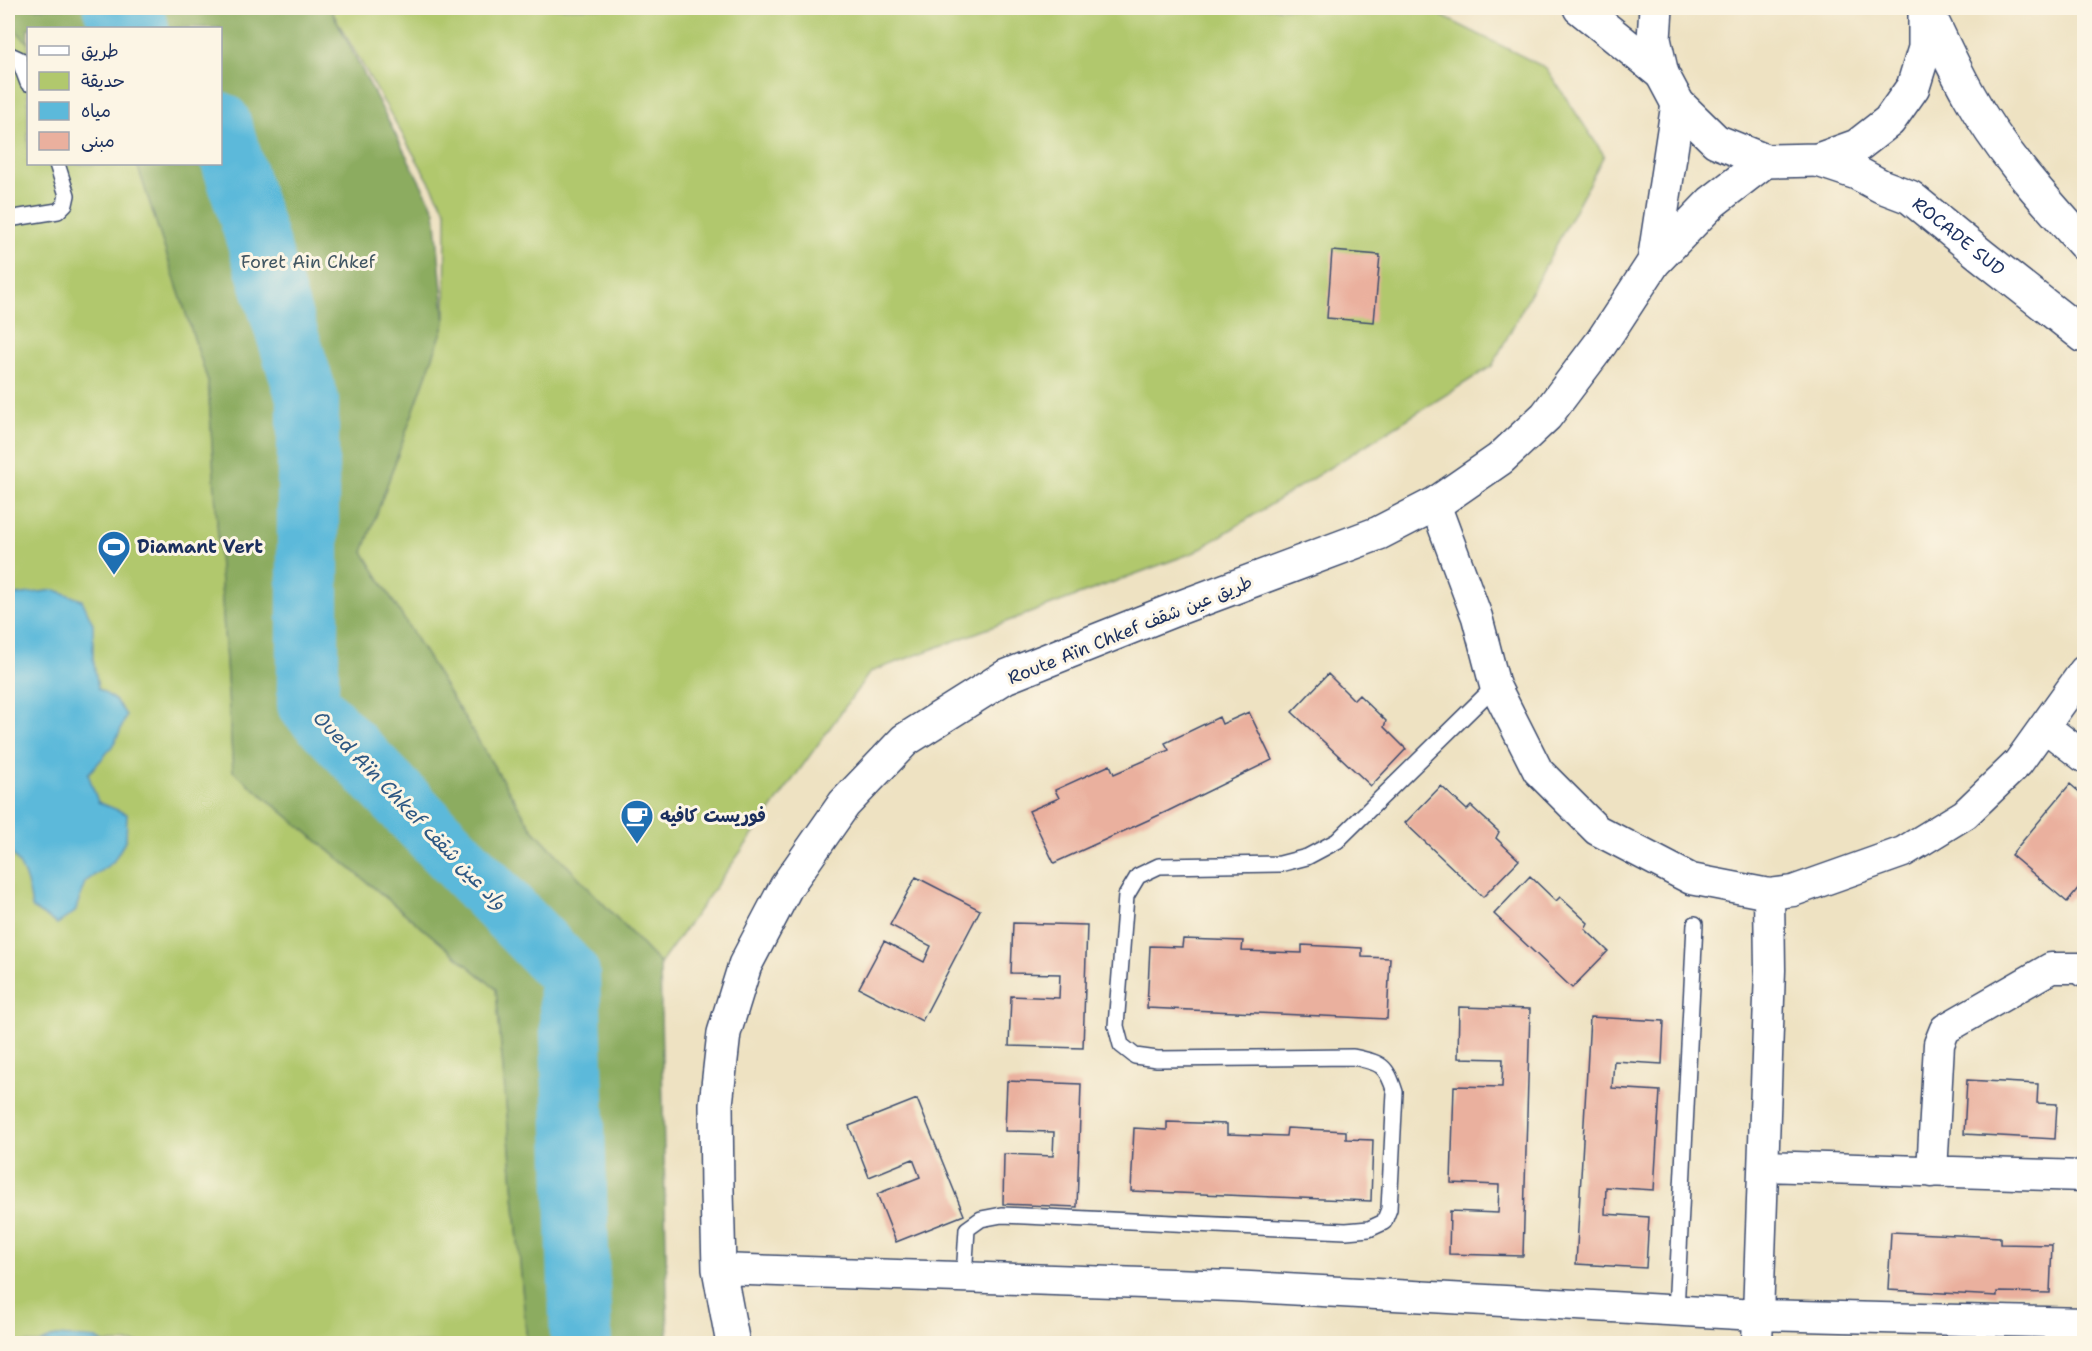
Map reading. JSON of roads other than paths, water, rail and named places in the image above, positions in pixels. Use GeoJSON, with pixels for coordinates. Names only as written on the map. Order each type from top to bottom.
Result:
{"type":"FeatureCollection","features":[{"type":"Feature","properties":{"kind":"main road"},"geometry":{"type":"LineString","coordinates":[[1580,8],[1662,74]]}},
{"type":"Feature","properties":{"kind":"main road"},"geometry":{"type":"LineString","coordinates":[[1656,8],[1654,39],[1662,74],[1678,104],[1716,141],[1766,161],[1818,160],[1857,146],[1889,121],[1913,87],[1925,48],[1925,8]]}},
{"type":"Feature","properties":{"kind":"main road"},"geometry":{"type":"LineString","coordinates":[[1925,8],[1970,96],[2000,143],[2058,215],[2085,244]]}},
{"type":"Feature","properties":{"kind":"main road","name":"Route Aïn Chkef طريق عين شقف"},"geometry":{"type":"LineString","coordinates":[[1654,262],[1678,104]]}},
{"type":"Feature","properties":{"kind":"main road","name":"ROCADE SUD"},"geometry":{"type":"LineString","coordinates":[[1818,160],[1857,173],[1881,186],[1910,197],[1980,255],[2085,336]]}},
{"type":"Feature","properties":{"kind":"main road","name":"Route Aïn Chkef طريق عين شقف"},"geometry":{"type":"LineString","coordinates":[[733,1344],[719,1269],[716,1104],[724,1033],[746,965],[786,887],[844,804],[905,740],[1005,677],[1176,609],[1379,533],[1436,504],[1500,459],[1546,416],[1601,343],[1654,262],[1712,202],[1766,161]]}},
{"type":"Feature","properties":{"kind":"street"},"geometry":{"type":"LineString","coordinates":[[1436,504],[1477,617],[1495,686],[1538,771],[1597,830],[1691,879],[1769,894],[1793,891],[1903,852],[1965,814],[2018,763],[2085,671]]}},
{"type":"Feature","properties":{"kind":"street"},"geometry":{"type":"LineString","coordinates":[[2045,727],[2085,758]]}},
{"type":"Feature","properties":{"kind":"street"},"geometry":{"type":"LineString","coordinates":[[1757,1329],[1770,970],[1769,894]]}},
{"type":"Feature","properties":{"kind":"street"},"geometry":{"type":"LineString","coordinates":[[1932,1172],[1939,1044],[1945,1029],[2051,968],[2079,968],[2085,972]]}},
{"type":"Feature","properties":{"kind":"street"},"geometry":{"type":"LineString","coordinates":[[1764,1166],[2085,1176]]}},
{"type":"Feature","properties":{"kind":"street"},"geometry":{"type":"LineString","coordinates":[[719,1269],[1232,1286],[1676,1311],[1757,1329],[2085,1323]]}},
{"type":"Feature","properties":{"kind":"lane"},"geometry":{"type":"LineString","coordinates":[[8,54],[19,59],[27,80]]}},
{"type":"Feature","properties":{"kind":"lane"},"geometry":{"type":"LineString","coordinates":[[8,219],[58,211],[65,204],[66,188],[57,165]]}},
{"type":"Feature","properties":{"kind":"lane"},"geometry":{"type":"LineString","coordinates":[[964,1277],[967,1229],[981,1220],[1002,1215],[1346,1231],[1369,1229],[1384,1222],[1389,1209],[1395,1092],[1389,1074],[1377,1063],[1353,1058],[1156,1059],[1135,1056],[1121,1046],[1116,1026],[1125,896],[1138,876],[1159,866],[1280,864],[1307,856],[1337,841],[1495,686]]}},
{"type":"Feature","properties":{"kind":"lane"},"geometry":{"type":"LineString","coordinates":[[1676,1311],[1695,924]]}},
{"type":"Feature","properties":{"kind":"water"},"geometry":{"type":"Polygon","coordinates":[[[55,590],[82,600],[93,624],[93,658],[98,688],[116,701],[126,715],[111,748],[88,774],[98,802],[127,814],[126,840],[113,862],[85,882],[75,912],[57,924],[32,908],[25,876],[8,849],[8,591],[16,595],[55,590]]]}},
{"type":"Feature","properties":{"kind":"water"},"geometry":{"type":"Polygon","coordinates":[[[56,1336],[98,1339],[103,1343],[39,1343],[56,1336]]]}},
{"type":"Feature","properties":{"kind":"waterway","name":"Oued Aïn Chkef واد عين شقف"},"geometry":{"type":"LineString","coordinates":[[114,8],[137,27]]}},
{"type":"Feature","properties":{"kind":"waterway","name":"Oued Aïn Chkef واد عين شقف"},"geometry":{"type":"LineString","coordinates":[[222,129],[308,400],[308,704],[569,974],[581,1344]]}},
{"type":"Feature","properties":{"kind":"place","name":"Diamant Vert"},"geometry":{"type":"Point","coordinates":[114,576]}},
{"type":"Feature","properties":{"kind":"place","name":"فوريست كافيه"},"geometry":{"type":"Point","coordinates":[637,845]}},
{"type":"Feature","properties":{"kind":"park label","name":"Foret Ain Chkef"},"geometry":{"type":"Point","coordinates":[308,262]}}]}
